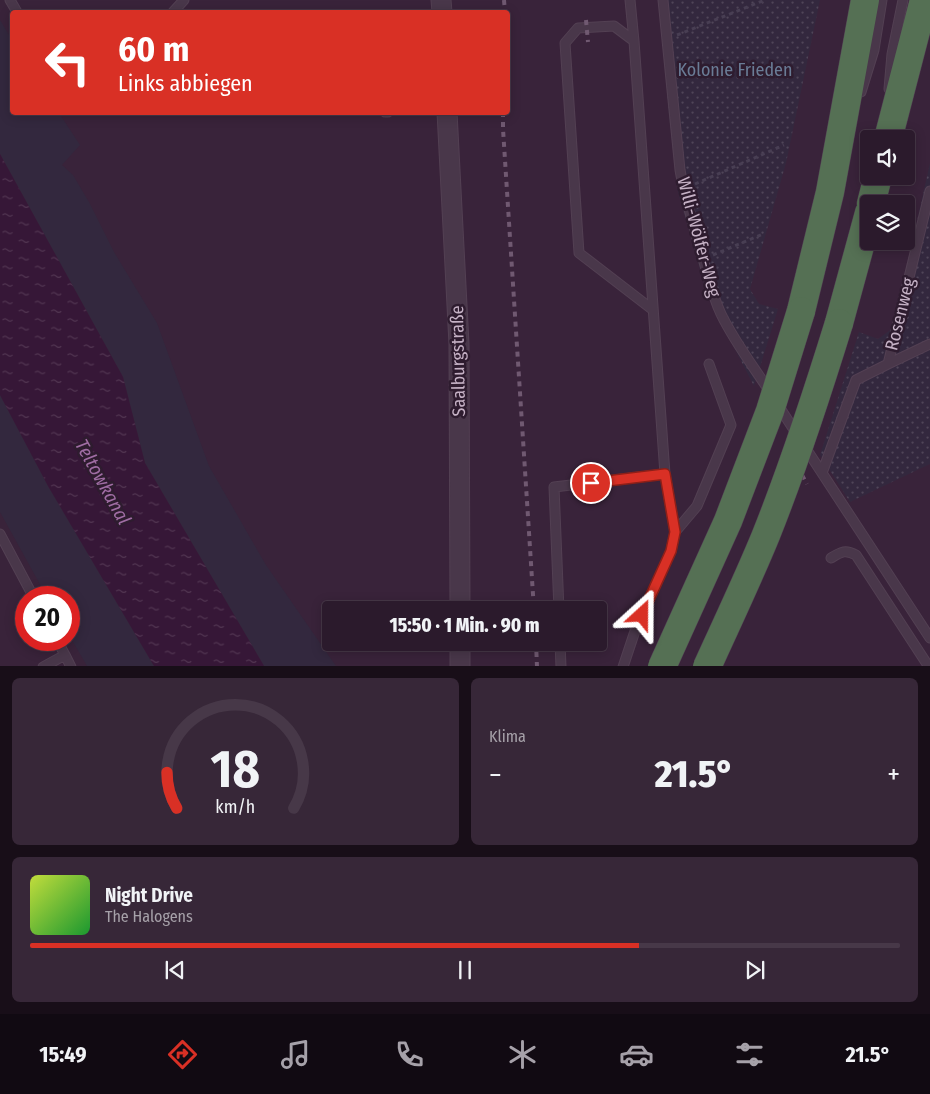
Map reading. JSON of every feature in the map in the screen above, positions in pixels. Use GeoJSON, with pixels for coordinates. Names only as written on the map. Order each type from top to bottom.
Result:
{"type":"FeatureCollection","features":[{"type":"Feature","properties":{"kind":"highway"},"geometry":{"type":"LineString","coordinates":[[662,666],[731,512],[770,411],[800,311],[830,192],[865,0]]}},
{"type":"Feature","properties":{"kind":"highway"},"geometry":{"type":"LineString","coordinates":[[888,130],[924,0]]}},
{"type":"Feature","properties":{"kind":"highway"},"geometry":{"type":"LineString","coordinates":[[707,666],[766,536],[807,427],[860,245]]}},
{"type":"Feature","properties":{"kind":"street","name":"Saalburgstraße"},"geometry":{"type":"LineString","coordinates":[[447,115],[459,344],[460,601]]}},
{"type":"Feature","properties":{"kind":"street"},"geometry":{"type":"LineString","coordinates":[[460,651],[460,666]]}},
{"type":"Feature","properties":{"kind":"lane"},"geometry":{"type":"LineString","coordinates":[[175,10],[184,0]]}},
{"type":"Feature","properties":{"kind":"lane"},"geometry":{"type":"LineString","coordinates":[[623,666],[635,630],[671,551],[675,532],[665,474],[630,0]]}},
{"type":"Feature","properties":{"kind":"lane","name":"Willi-Wölfer-Weg"},"geometry":{"type":"LineString","coordinates":[[663,0],[683,190],[711,288],[721,313],[758,374],[930,638]]}},
{"type":"Feature","properties":{"kind":"lane"},"geometry":{"type":"LineString","coordinates":[[859,97],[874,50],[882,0]]}},
{"type":"Feature","properties":{"kind":"lane"},"geometry":{"type":"LineString","coordinates":[[887,130],[892,54],[903,0]]}},
{"type":"Feature","properties":{"kind":"lane"},"geometry":{"type":"LineString","coordinates":[[634,41],[614,26],[578,28],[565,43],[579,253],[653,310]]}},
{"type":"Feature","properties":{"kind":"lane"},"geometry":{"type":"LineString","coordinates":[[830,192],[853,116]]}},
{"type":"Feature","properties":{"kind":"lane","name":"Rosenweg"},"geometry":{"type":"LineString","coordinates":[[822,473],[856,380],[888,364],[930,191]]}},
{"type":"Feature","properties":{"kind":"lane"},"geometry":{"type":"LineString","coordinates":[[888,364],[930,344]]}},
{"type":"Feature","properties":{"kind":"lane"},"geometry":{"type":"LineString","coordinates":[[675,532],[697,506],[730,425],[709,364]]}},
{"type":"Feature","properties":{"kind":"lane"},"geometry":{"type":"LineString","coordinates":[[559,601],[554,487],[665,474]]}},
{"type":"Feature","properties":{"kind":"lane"},"geometry":{"type":"LineString","coordinates":[[0,534],[28,586]]}},
{"type":"Feature","properties":{"kind":"lane"},"geometry":{"type":"LineString","coordinates":[[831,558],[843,550],[856,555],[929,666]]}},
{"type":"Feature","properties":{"kind":"lane"},"geometry":{"type":"LineString","coordinates":[[63,651],[71,666]]}},
{"type":"Feature","properties":{"kind":"lane"},"geometry":{"type":"LineString","coordinates":[[560,651],[561,666]]}},
{"type":"Feature","properties":{"kind":"lane"},"geometry":{"type":"LineString","coordinates":[[43,666],[65,655]]}},
{"type":"Feature","properties":{"kind":"path"},"geometry":{"type":"LineString","coordinates":[[667,39],[765,0]]}},
{"type":"Feature","properties":{"kind":"path"},"geometry":{"type":"LineString","coordinates":[[683,190],[784,145]]}},
{"type":"Feature","properties":{"kind":"path"},"geometry":{"type":"LineString","coordinates":[[703,259],[763,234]]}},
{"type":"Feature","properties":{"kind":"green space","name":"Kolonie Frieden"},"geometry":{"type":"Polygon","coordinates":[[[658,0],[820,0],[786,163],[750,289],[759,304],[778,309],[754,386],[708,297],[678,192],[669,115],[662,22],[658,0]]]}},
{"type":"Feature","properties":{"kind":"green space"},"geometry":{"type":"Polygon","coordinates":[[[0,20],[10,37],[10,115],[60,115],[80,145],[62,165],[73,175],[114,252],[157,323],[209,466],[266,565],[322,646],[322,651],[326,651],[336,666],[264,666],[145,463],[123,377],[0,154],[0,20]]]}},
{"type":"Feature","properties":{"kind":"green space"},"geometry":{"type":"Polygon","coordinates":[[[930,163],[930,464],[850,502],[820,455],[859,332],[878,339],[893,328],[910,250],[915,250],[915,230],[930,163]]]}},
{"type":"Feature","properties":{"kind":"green space"},"geometry":{"type":"Polygon","coordinates":[[[0,395],[48,486],[154,666],[87,666],[78,651],[80,651],[80,586],[41,586],[0,512],[0,395]]]}},
{"type":"Feature","properties":{"kind":"water","name":"Teltowkanal"},"geometry":{"type":"Polygon","coordinates":[[[0,154],[123,377],[145,463],[264,666],[154,666],[48,486],[0,395],[0,154]]]}},
{"type":"Feature","properties":{"kind":"railway"},"geometry":{"type":"LineString","coordinates":[[504,0],[505,10]]}},
{"type":"Feature","properties":{"kind":"railway"},"geometry":{"type":"LineString","coordinates":[[586,20],[588,42]]}},
{"type":"Feature","properties":{"kind":"railway"},"geometry":{"type":"LineString","coordinates":[[503,115],[533,601]]}},
{"type":"Feature","properties":{"kind":"railway"},"geometry":{"type":"LineString","coordinates":[[802,475],[807,484]]}},
{"type":"Feature","properties":{"kind":"railway"},"geometry":{"type":"LineString","coordinates":[[536,651],[537,666]]}},
{"type":"Feature","properties":{"kind":"route"},"geometry":{"type":"LineString","coordinates":[[591,483],[665,474],[675,532],[671,551],[642,615]]}}]}
